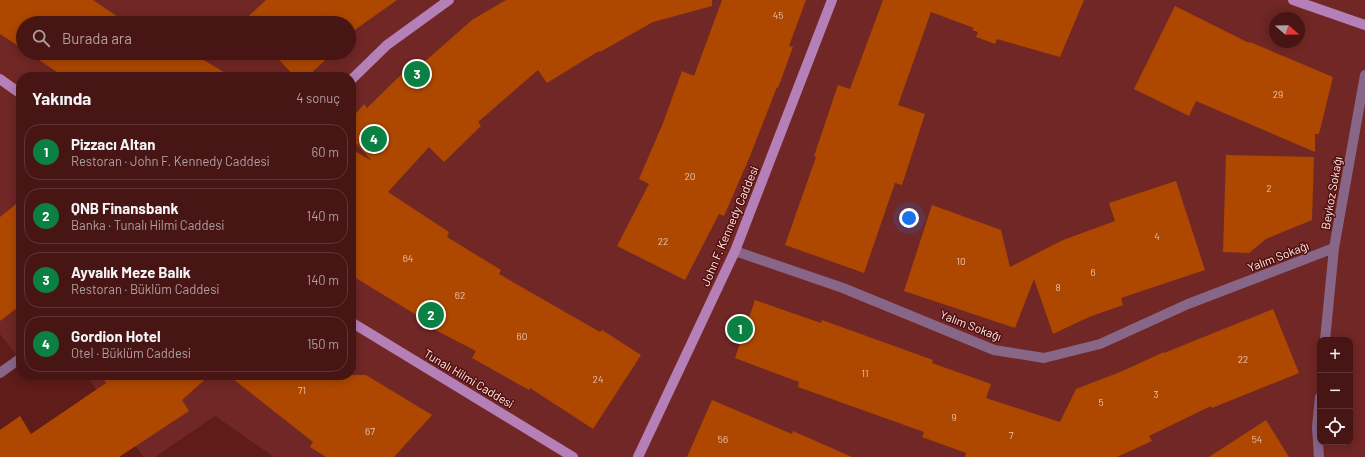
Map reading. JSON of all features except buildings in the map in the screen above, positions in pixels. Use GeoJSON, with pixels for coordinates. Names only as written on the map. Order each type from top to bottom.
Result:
{"type":"FeatureCollection","features":[{"type":"Feature","properties":{"kind":"main road"},"geometry":{"type":"LineString","coordinates":[[356,75],[387,45],[449,0]]}},
{"type":"Feature","properties":{"kind":"main road","name":"John F. Kennedy Caddesi"},"geometry":{"type":"LineString","coordinates":[[638,457],[735,252],[832,0]]}},
{"type":"Feature","properties":{"kind":"main road"},"geometry":{"type":"LineString","coordinates":[[1293,0],[1365,25]]}},
{"type":"Feature","properties":{"kind":"main road"},"geometry":{"type":"LineString","coordinates":[[0,79],[16,90]]}},
{"type":"Feature","properties":{"kind":"main road","name":"Tunalı Hilmi Caddesi"},"geometry":{"type":"LineString","coordinates":[[356,325],[573,457]]}},
{"type":"Feature","properties":{"kind":"street","name":"Beykoz Sokağı"},"geometry":{"type":"LineString","coordinates":[[1325,337],[1334,248],[1365,75]]}},
{"type":"Feature","properties":{"kind":"street","name":"Yalım Sokağı"},"geometry":{"type":"LineString","coordinates":[[735,252],[843,288],[994,350],[1044,358],[1100,344],[1188,304],[1334,248]]}},
{"type":"Feature","properties":{"kind":"street"},"geometry":{"type":"LineString","coordinates":[[0,373],[16,362]]}},
{"type":"Feature","properties":{"kind":"street"},"geometry":{"type":"LineString","coordinates":[[1319,409],[1317,427],[1319,457]]}},
{"type":"Feature","properties":{"kind":"shaded area"},"geometry":{"type":"Polygon","coordinates":[[[0,0],[1365,0],[1365,457],[274,457],[215,416],[155,457],[143,457],[89,380],[356,380],[356,72],[16,72],[16,355],[0,334],[0,0]]]}},
{"type":"Feature","properties":{"kind":"place","name":"Ayvalık Meze Balık"},"geometry":{"type":"Point","coordinates":[417,74]}},
{"type":"Feature","properties":{"kind":"place","name":"Gordion Hotel"},"geometry":{"type":"Point","coordinates":[374,139]}},
{"type":"Feature","properties":{"kind":"place","name":"QNB Finansbank"},"geometry":{"type":"Point","coordinates":[431,315]}},
{"type":"Feature","properties":{"kind":"place","name":"Pizzacı Altan"},"geometry":{"type":"Point","coordinates":[740,329]}}]}
